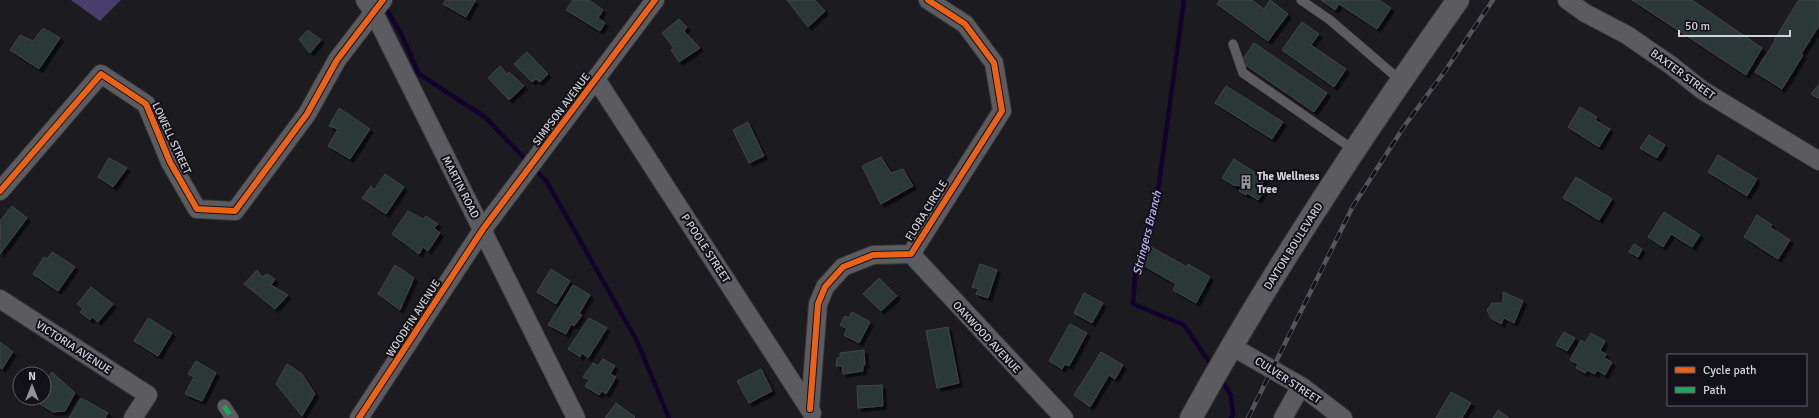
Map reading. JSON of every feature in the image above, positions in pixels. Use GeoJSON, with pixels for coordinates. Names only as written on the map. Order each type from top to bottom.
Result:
{"type":"FeatureCollection","features":[{"type":"Feature","properties":{"kind":"main road","name":"DAYTON BOULEVARD"},"geometry":{"type":"LineString","coordinates":[[1191,418],[1231,346],[1354,150],[1458,0]]}},
{"type":"Feature","properties":{"kind":"street","name":"SIMPSON AVENUE"},"geometry":{"type":"LineString","coordinates":[[483,229],[655,0]]}},
{"type":"Feature","properties":{"kind":"street","name":"FLORA CIRCLE"},"geometry":{"type":"LineString","coordinates":[[812,414],[818,304],[825,287],[843,267],[873,255],[910,254],[1002,111],[994,63],[965,24],[928,0]]}},
{"type":"Feature","properties":{"kind":"street","name":"BAXTER STREET"},"geometry":{"type":"LineString","coordinates":[[1567,0],[1585,12],[1627,35],[1672,66],[1702,90],[1819,161]]}},
{"type":"Feature","properties":{"kind":"street","name":"LOWELL STREET"},"geometry":{"type":"LineString","coordinates":[[0,191],[101,74],[146,104],[170,162],[197,209],[235,212],[307,114],[337,60],[374,4]]}},
{"type":"Feature","properties":{"kind":"street","name":"MARTIN ROAD"},"geometry":{"type":"LineString","coordinates":[[374,4],[576,418]]}},
{"type":"Feature","properties":{"kind":"street","name":"P POOLE STREET"},"geometry":{"type":"LineString","coordinates":[[596,79],[812,414]]}},
{"type":"Feature","properties":{"kind":"street","name":"WOODFIN AVENUE"},"geometry":{"type":"LineString","coordinates":[[359,418],[483,229]]}},
{"type":"Feature","properties":{"kind":"street","name":"OAKWOOD AVENUE"},"geometry":{"type":"LineString","coordinates":[[910,254],[1062,417]]}},
{"type":"Feature","properties":{"kind":"street","name":"VICTORIA AVENUE"},"geometry":{"type":"LineString","coordinates":[[0,299],[148,395],[133,418]]}},
{"type":"Feature","properties":{"kind":"street","name":"CULVER STREET"},"geometry":{"type":"LineString","coordinates":[[1231,346],[1301,386],[1342,418]]}},
{"type":"Feature","properties":{"kind":"street"},"geometry":{"type":"LineString","coordinates":[[1283,418],[1301,386]]}},
{"type":"Feature","properties":{"kind":"street"},"geometry":{"type":"LineString","coordinates":[[224,406],[232,418]]}},
{"type":"Feature","properties":{"kind":"lane"},"geometry":{"type":"LineString","coordinates":[[1301,0],[1330,20],[1402,81]]}},
{"type":"Feature","properties":{"kind":"lane"},"geometry":{"type":"LineString","coordinates":[[1233,44],[1243,72],[1354,150]]}},
{"type":"Feature","properties":{"kind":"shaded area"},"geometry":{"type":"Polygon","coordinates":[[[71,0],[121,0],[100,21],[71,0]]]}},
{"type":"Feature","properties":{"kind":"building"},"geometry":{"type":"Polygon","coordinates":[[[446,0],[475,1],[466,17],[443,4],[446,0]]]}},
{"type":"Feature","properties":{"kind":"building"},"geometry":{"type":"Polygon","coordinates":[[[573,0],[589,0],[603,10],[598,18],[605,23],[600,31],[566,10],[573,0]]]}},
{"type":"Feature","properties":{"kind":"building"},"geometry":{"type":"Polygon","coordinates":[[[787,0],[815,0],[825,11],[808,27],[787,0]]]}},
{"type":"Feature","properties":{"kind":"building"},"geometry":{"type":"Polygon","coordinates":[[[1220,0],[1252,0],[1264,9],[1270,0],[1288,14],[1268,41],[1217,4],[1220,0]]]}},
{"type":"Feature","properties":{"kind":"building"},"geometry":{"type":"Polygon","coordinates":[[[1321,0],[1379,0],[1391,8],[1377,29],[1339,4],[1335,10],[1321,0]]]}},
{"type":"Feature","properties":{"kind":"building"},"geometry":{"type":"Polygon","coordinates":[[[1632,0],[1692,0],[1762,48],[1746,75],[1632,0]]]}},
{"type":"Feature","properties":{"kind":"building"},"geometry":{"type":"Polygon","coordinates":[[[1799,0],[1819,0],[1819,26],[1801,54],[1803,55],[1782,89],[1755,72],[1799,0]]]}},
{"type":"Feature","properties":{"kind":"building"},"geometry":{"type":"Polygon","coordinates":[[[679,19],[687,27],[684,31],[700,48],[679,62],[671,50],[674,48],[662,33],[679,19]]]}},
{"type":"Feature","properties":{"kind":"building"},"geometry":{"type":"Polygon","coordinates":[[[1302,22],[1319,34],[1311,45],[1346,69],[1334,87],[1282,50],[1302,22]]]}},
{"type":"Feature","properties":{"kind":"building"},"geometry":{"type":"Polygon","coordinates":[[[43,28],[60,38],[39,69],[10,50],[20,35],[33,41],[43,28]]]}},
{"type":"Feature","properties":{"kind":"building"},"geometry":{"type":"Polygon","coordinates":[[[308,30],[321,40],[310,53],[299,39],[308,30]]]}},
{"type":"Feature","properties":{"kind":"building"},"geometry":{"type":"Polygon","coordinates":[[[1254,43],[1327,93],[1314,112],[1241,62],[1254,43]]]}},
{"type":"Feature","properties":{"kind":"building"},"geometry":{"type":"Polygon","coordinates":[[[527,52],[548,74],[540,82],[536,79],[532,82],[514,64],[527,52]]]}},
{"type":"Feature","properties":{"kind":"building"},"geometry":{"type":"Polygon","coordinates":[[[500,66],[507,74],[509,72],[524,86],[509,100],[488,78],[500,66]]]}},
{"type":"Feature","properties":{"kind":"building"},"geometry":{"type":"Polygon","coordinates":[[[1819,84],[1819,99],[1811,94],[1819,84]]]}},
{"type":"Feature","properties":{"kind":"building"},"geometry":{"type":"Polygon","coordinates":[[[1226,86],[1283,122],[1272,139],[1215,103],[1226,86]]]}},
{"type":"Feature","properties":{"kind":"building"},"geometry":{"type":"Polygon","coordinates":[[[1580,107],[1597,117],[1595,120],[1610,129],[1599,147],[1568,127],[1580,107]]]}},
{"type":"Feature","properties":{"kind":"building"},"geometry":{"type":"Polygon","coordinates":[[[339,108],[370,129],[350,159],[328,146],[338,129],[329,126],[339,108]]]}},
{"type":"Feature","properties":{"kind":"building"},"geometry":{"type":"Polygon","coordinates":[[[748,122],[764,156],[749,163],[733,130],[748,122]]]}},
{"type":"Feature","properties":{"kind":"building"},"geometry":{"type":"Polygon","coordinates":[[[1649,135],[1665,145],[1657,158],[1640,148],[1649,135]]]}},
{"type":"Feature","properties":{"kind":"building"},"geometry":{"type":"Polygon","coordinates":[[[1718,155],[1757,179],[1747,196],[1708,172],[1718,155]]]}},
{"type":"Feature","properties":{"kind":"building"},"geometry":{"type":"Polygon","coordinates":[[[881,157],[891,173],[903,169],[913,186],[881,204],[862,166],[881,157]]]}},
{"type":"Feature","properties":{"kind":"building"},"geometry":{"type":"Polygon","coordinates":[[[109,158],[127,168],[113,187],[98,177],[109,158]]]}},
{"type":"Feature","properties":{"kind":"building","name":"The Wellness Tree"},"geometry":{"type":"Polygon","coordinates":[[[1234,159],[1265,179],[1262,184],[1266,187],[1258,200],[1247,193],[1246,195],[1239,191],[1242,186],[1233,185],[1222,178],[1234,159]]]}},
{"type":"Feature","properties":{"kind":"building"},"geometry":{"type":"Polygon","coordinates":[[[385,174],[404,187],[386,214],[362,198],[371,186],[374,190],[385,174]]]}},
{"type":"Feature","properties":{"kind":"building"},"geometry":{"type":"Polygon","coordinates":[[[1576,177],[1612,199],[1599,220],[1563,198],[1576,177]]]}},
{"type":"Feature","properties":{"kind":"building"},"geometry":{"type":"Polygon","coordinates":[[[12,206],[27,218],[0,254],[0,221],[12,206]]]}},
{"type":"Feature","properties":{"kind":"building"},"geometry":{"type":"Polygon","coordinates":[[[408,211],[423,219],[426,216],[438,224],[434,228],[440,233],[428,251],[423,247],[419,254],[392,234],[408,211]]]}},
{"type":"Feature","properties":{"kind":"building"},"geometry":{"type":"Polygon","coordinates":[[[1664,212],[1700,235],[1692,247],[1671,234],[1663,247],[1648,237],[1664,212]]]}},
{"type":"Feature","properties":{"kind":"building"},"geometry":{"type":"Polygon","coordinates":[[[1757,215],[1772,225],[1770,227],[1790,240],[1778,259],[1744,237],[1757,215]]]}},
{"type":"Feature","properties":{"kind":"building"},"geometry":{"type":"Polygon","coordinates":[[[1634,244],[1642,249],[1638,257],[1629,252],[1634,244]]]}},
{"type":"Feature","properties":{"kind":"building"},"geometry":{"type":"Polygon","coordinates":[[[1151,247],[1187,267],[1188,264],[1210,277],[1196,303],[1173,290],[1176,284],[1141,264],[1151,247]]]}},
{"type":"Feature","properties":{"kind":"building"},"geometry":{"type":"Polygon","coordinates":[[[52,252],[75,267],[58,291],[33,274],[44,257],[47,259],[52,252]]]}},
{"type":"Feature","properties":{"kind":"building"},"geometry":{"type":"Polygon","coordinates":[[[980,264],[997,270],[988,298],[976,294],[978,289],[972,287],[980,264]]]}},
{"type":"Feature","properties":{"kind":"building"},"geometry":{"type":"Polygon","coordinates":[[[395,265],[414,278],[400,310],[378,294],[395,265]]]}},
{"type":"Feature","properties":{"kind":"building"},"geometry":{"type":"Polygon","coordinates":[[[551,269],[570,281],[556,304],[537,292],[551,269]]]}},
{"type":"Feature","properties":{"kind":"building"},"geometry":{"type":"Polygon","coordinates":[[[257,270],[262,277],[267,274],[275,279],[271,285],[288,295],[275,309],[244,284],[257,270]]]}},
{"type":"Feature","properties":{"kind":"building"},"geometry":{"type":"Polygon","coordinates":[[[879,278],[897,296],[881,311],[863,294],[879,278]]]}},
{"type":"Feature","properties":{"kind":"building"},"geometry":{"type":"Polygon","coordinates":[[[573,285],[590,295],[579,314],[582,315],[574,326],[571,324],[566,334],[548,325],[573,285]]]}},
{"type":"Feature","properties":{"kind":"building"},"geometry":{"type":"Polygon","coordinates":[[[91,287],[113,304],[98,322],[92,317],[90,320],[80,312],[83,309],[77,304],[91,287]]]}},
{"type":"Feature","properties":{"kind":"building"},"geometry":{"type":"Polygon","coordinates":[[[1503,292],[1523,301],[1514,323],[1504,318],[1501,324],[1491,318],[1487,310],[1492,303],[1503,303],[1503,292]]]}},
{"type":"Feature","properties":{"kind":"building"},"geometry":{"type":"Polygon","coordinates":[[[1084,293],[1103,303],[1092,323],[1074,313],[1084,293]]]}},
{"type":"Feature","properties":{"kind":"building"},"geometry":{"type":"Polygon","coordinates":[[[852,312],[870,322],[859,343],[844,335],[847,329],[840,325],[845,316],[849,318],[852,312]]]}},
{"type":"Feature","properties":{"kind":"building"},"geometry":{"type":"Polygon","coordinates":[[[148,318],[172,333],[158,356],[134,341],[148,318]]]}},
{"type":"Feature","properties":{"kind":"building"},"geometry":{"type":"Polygon","coordinates":[[[589,318],[607,328],[588,358],[582,353],[580,357],[568,349],[589,318]]]}},
{"type":"Feature","properties":{"kind":"building"},"geometry":{"type":"Polygon","coordinates":[[[1070,324],[1087,333],[1069,366],[1065,364],[1062,369],[1049,361],[1070,324]]]}},
{"type":"Feature","properties":{"kind":"building"},"geometry":{"type":"Polygon","coordinates":[[[948,327],[959,383],[937,388],[926,331],[948,327]]]}},
{"type":"Feature","properties":{"kind":"building"},"geometry":{"type":"Polygon","coordinates":[[[1564,332],[1575,338],[1567,351],[1556,345],[1564,332]]]}},
{"type":"Feature","properties":{"kind":"building"},"geometry":{"type":"Polygon","coordinates":[[[1591,333],[1605,341],[1600,351],[1606,354],[1604,358],[1612,362],[1605,375],[1597,370],[1595,374],[1587,370],[1585,373],[1576,368],[1578,364],[1570,360],[1581,340],[1585,343],[1591,333]]]}},
{"type":"Feature","properties":{"kind":"building"},"geometry":{"type":"Polygon","coordinates":[[[0,342],[13,352],[2,369],[0,367],[0,342]]]}},
{"type":"Feature","properties":{"kind":"building"},"geometry":{"type":"Polygon","coordinates":[[[864,350],[865,365],[863,365],[863,371],[843,374],[842,366],[836,366],[837,358],[840,358],[840,353],[864,350]]]}},
{"type":"Feature","properties":{"kind":"building"},"geometry":{"type":"Polygon","coordinates":[[[1101,352],[1123,365],[1115,379],[1109,375],[1090,407],[1074,395],[1101,352]]]}},
{"type":"Feature","properties":{"kind":"building"},"geometry":{"type":"Polygon","coordinates":[[[603,359],[615,366],[610,374],[616,377],[606,394],[602,391],[599,395],[585,386],[589,380],[583,377],[593,363],[598,366],[603,359]]]}},
{"type":"Feature","properties":{"kind":"building"},"geometry":{"type":"Polygon","coordinates":[[[196,361],[216,373],[202,401],[185,394],[194,377],[188,374],[196,361]]]}},
{"type":"Feature","properties":{"kind":"building"},"geometry":{"type":"Polygon","coordinates":[[[287,364],[302,374],[315,394],[302,416],[276,384],[287,364]]]}},
{"type":"Feature","properties":{"kind":"building"},"geometry":{"type":"Polygon","coordinates":[[[761,369],[772,391],[749,403],[737,381],[761,369]]]}},
{"type":"Feature","properties":{"kind":"building"},"geometry":{"type":"Polygon","coordinates":[[[52,372],[75,393],[65,411],[53,412],[43,406],[52,406],[52,372]]]}},
{"type":"Feature","properties":{"kind":"building"},"geometry":{"type":"Polygon","coordinates":[[[882,385],[883,406],[858,408],[857,386],[882,385]]]}},
{"type":"Feature","properties":{"kind":"building"},"geometry":{"type":"Polygon","coordinates":[[[1451,392],[1471,403],[1462,418],[1436,418],[1451,392]]]}},
{"type":"Feature","properties":{"kind":"building"},"geometry":{"type":"Polygon","coordinates":[[[81,398],[108,413],[105,418],[69,418],[81,398]]]}},
{"type":"Feature","properties":{"kind":"building"},"geometry":{"type":"Polygon","coordinates":[[[616,403],[635,417],[605,418],[616,403]]]}},
{"type":"Feature","properties":{"kind":"building"},"geometry":{"type":"Polygon","coordinates":[[[1498,410],[1509,418],[1493,418],[1498,410]]]}},
{"type":"Feature","properties":{"kind":"waterway","name":"Stringers Branch"},"geometry":{"type":"LineString","coordinates":[[1184,0],[1159,184],[1135,276],[1133,304],[1184,325],[1212,366]]}},
{"type":"Feature","properties":{"kind":"waterway"},"geometry":{"type":"LineString","coordinates":[[384,5],[402,36],[419,74],[485,117],[528,162]]}},
{"type":"Feature","properties":{"kind":"waterway"},"geometry":{"type":"LineString","coordinates":[[533,167],[547,182],[637,341],[669,418]]}},
{"type":"Feature","properties":{"kind":"waterway","name":"Stringers Branch"},"geometry":{"type":"LineString","coordinates":[[1221,379],[1231,395],[1233,415],[1231,418]]}},
{"type":"Feature","properties":{"kind":"railway"},"geometry":{"type":"LineString","coordinates":[[1248,418],[1353,206],[1405,125],[1445,71],[1493,0]]}},
{"type":"Feature","properties":{"kind":"marked path"},"geometry":{"type":"LineString","coordinates":[[224,406],[232,418]]}},
{"type":"Feature","properties":{"kind":"cycle path"},"geometry":{"type":"LineString","coordinates":[[0,191],[101,74],[146,104],[170,162],[197,209],[235,211],[307,114],[337,60],[383,0]]}},
{"type":"Feature","properties":{"kind":"cycle path"},"geometry":{"type":"LineString","coordinates":[[359,418],[483,229],[655,0]]}},
{"type":"Feature","properties":{"kind":"cycle path"},"geometry":{"type":"LineString","coordinates":[[810,409],[818,304],[825,287],[843,267],[873,255],[911,254],[1002,111],[994,63],[965,24],[928,0]]}},
{"type":"Feature","properties":{"kind":"place","name":"The Wellness Tree"},"geometry":{"type":"Point","coordinates":[1246,182]}}]}
